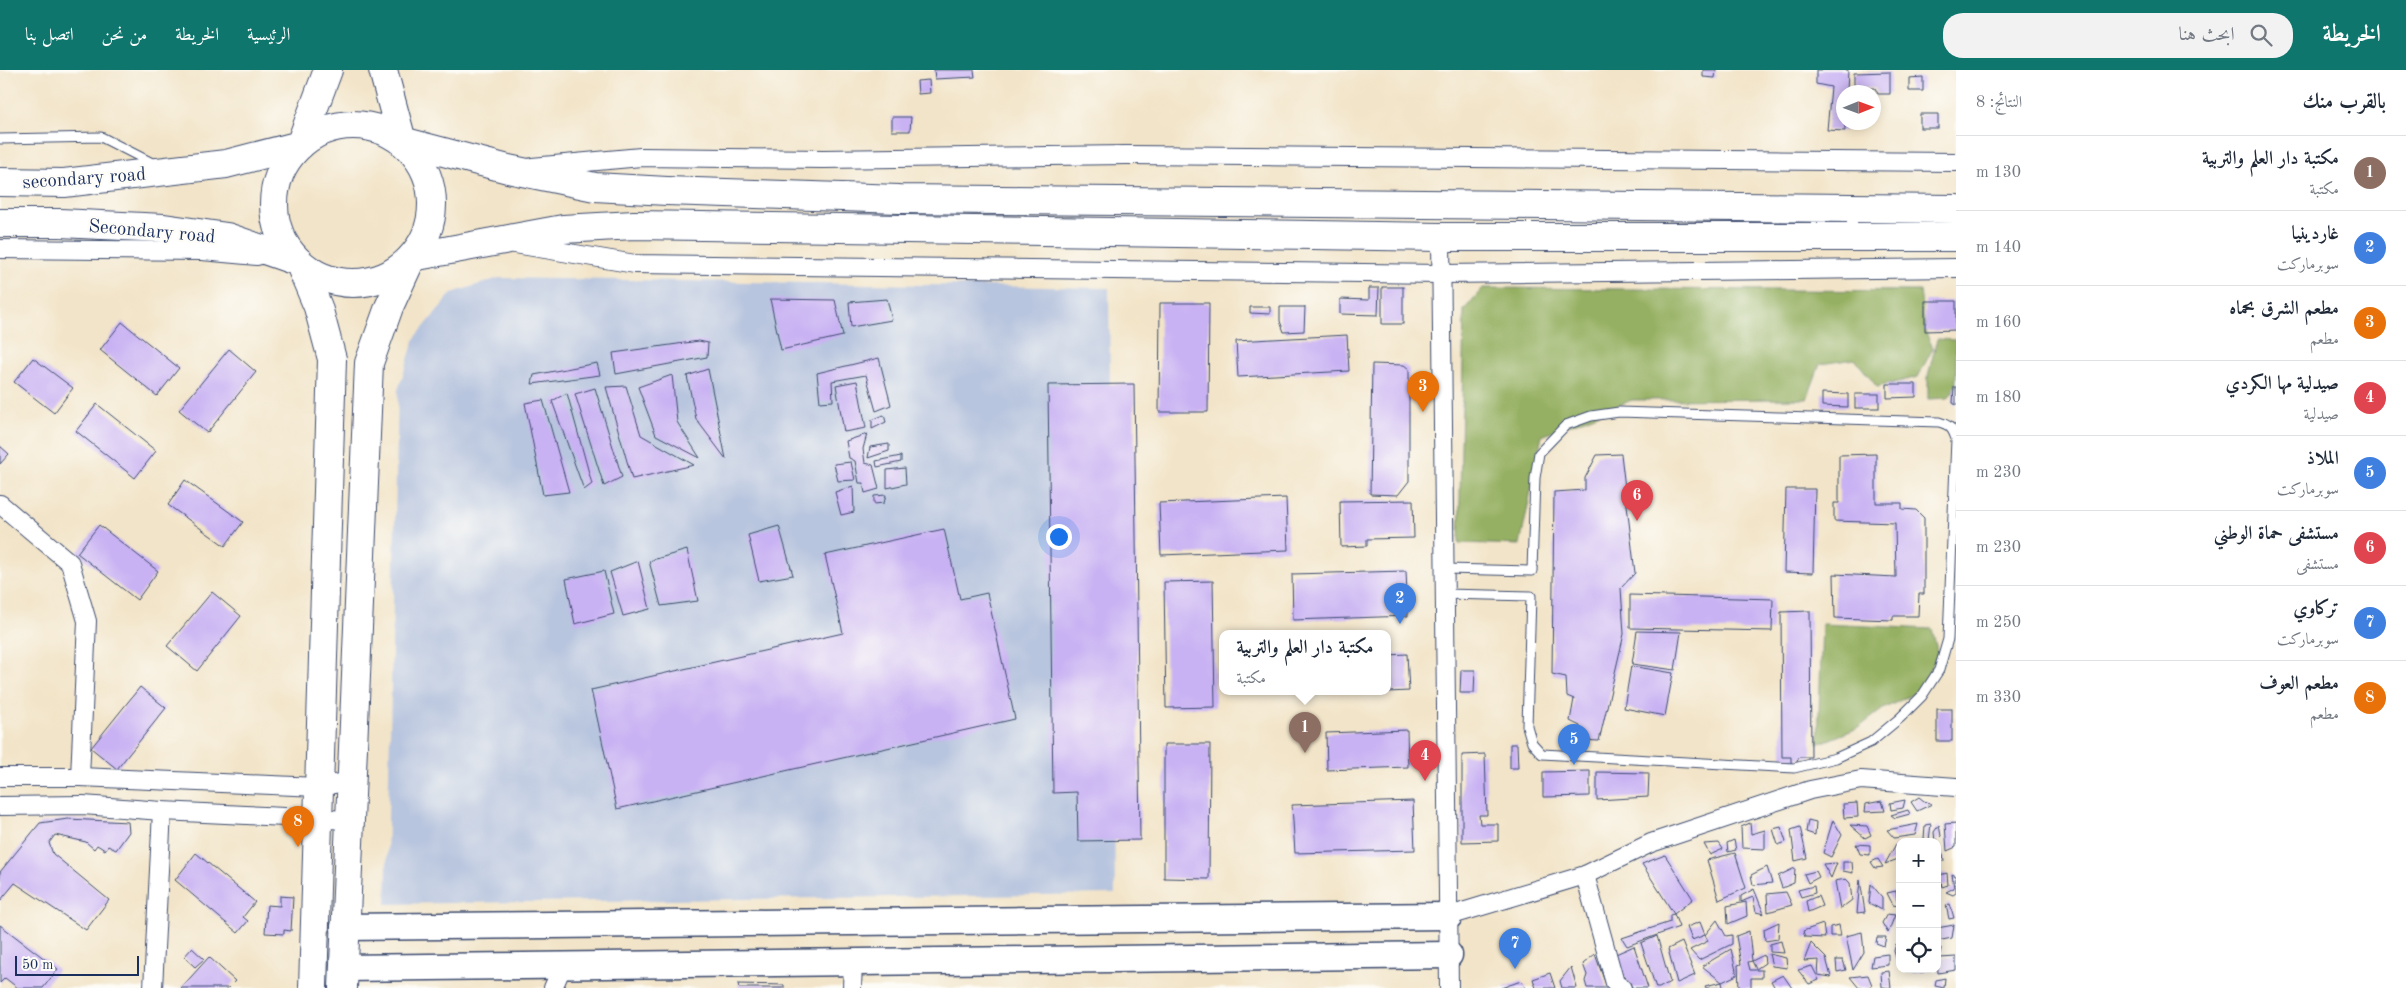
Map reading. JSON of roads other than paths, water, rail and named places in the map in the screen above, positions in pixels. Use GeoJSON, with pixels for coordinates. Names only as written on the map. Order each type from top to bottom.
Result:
{"type":"FeatureCollection","features":[{"type":"Feature","properties":{"kind":"main road"},"geometry":{"type":"LineString","coordinates":[[300,145],[328,70]]}},
{"type":"Feature","properties":{"kind":"main road"},"geometry":{"type":"LineString","coordinates":[[383,70],[402,140],[419,159],[430,182],[433,207],[427,234],[412,258],[389,307],[369,363],[343,978],[558,977],[853,962],[1449,955]]}},
{"type":"Feature","properties":{"kind":"main road"},"geometry":{"type":"LineString","coordinates":[[1956,209],[899,199],[595,187],[508,169],[402,140],[380,128],[355,124],[331,127],[308,138],[300,145],[290,155],[278,177],[273,202],[277,229],[290,254],[311,272],[337,282],[364,283],[391,275],[412,258],[563,229],[634,225],[1442,237],[1956,237]]}},
{"type":"Feature","properties":{"kind":"main road","name":"secondary road"},"geometry":{"type":"LineString","coordinates":[[0,182],[64,183],[226,164],[300,145]]}},
{"type":"Feature","properties":{"kind":"main road","name":"Secondary road"},"geometry":{"type":"LineString","coordinates":[[0,224],[60,223],[164,228],[227,237],[299,262]]}},
{"type":"Feature","properties":{"kind":"main road"},"geometry":{"type":"LineString","coordinates":[[299,262],[318,307],[332,359],[313,988]]}},
{"type":"Feature","properties":{"kind":"main road"},"geometry":{"type":"LineString","coordinates":[[344,927],[1449,916]]}},
{"type":"Feature","properties":{"kind":"street"},"geometry":{"type":"LineString","coordinates":[[508,169],[642,157],[823,159],[1127,155],[1956,162]]}},
{"type":"Feature","properties":{"kind":"street"},"geometry":{"type":"LineString","coordinates":[[1442,237],[1449,988]]}},
{"type":"Feature","properties":{"kind":"street"},"geometry":{"type":"LineString","coordinates":[[500,241],[634,264],[1442,274],[1956,268]]}},
{"type":"Feature","properties":{"kind":"street"},"geometry":{"type":"LineString","coordinates":[[0,249],[202,251],[299,262]]}},
{"type":"Feature","properties":{"kind":"street"},"geometry":{"type":"LineString","coordinates":[[0,504],[70,563],[87,621],[80,777]]}},
{"type":"Feature","properties":{"kind":"street"},"geometry":{"type":"LineString","coordinates":[[0,777],[80,777],[318,787],[350,782]]}},
{"type":"Feature","properties":{"kind":"street"},"geometry":{"type":"LineString","coordinates":[[1449,916],[1586,875],[1651,843],[1810,790],[1861,780],[1956,787]]}},
{"type":"Feature","properties":{"kind":"street"},"geometry":{"type":"LineString","coordinates":[[0,806],[83,805],[162,811],[349,820]]}},
{"type":"Feature","properties":{"kind":"street"},"geometry":{"type":"LineString","coordinates":[[153,988],[162,811]]}},
{"type":"Feature","properties":{"kind":"street"},"geometry":{"type":"LineString","coordinates":[[1586,875],[1616,983],[1622,988]]}},
{"type":"Feature","properties":{"kind":"street"},"geometry":{"type":"LineString","coordinates":[[852,988],[853,962]]}},
{"type":"Feature","properties":{"kind":"lane"},"geometry":{"type":"LineString","coordinates":[[0,139],[101,137],[167,171]]}},
{"type":"Feature","properties":{"kind":"lane"},"geometry":{"type":"LineString","coordinates":[[1445,569],[1532,571],[1535,478],[1539,453],[1566,424],[1591,416],[1620,412],[1939,422],[1953,429],[1956,439],[1948,639],[1939,670],[1922,696],[1900,718],[1871,742],[1836,758],[1794,768],[1542,754],[1532,742],[1527,726],[1531,596],[1445,594]]}},
{"type":"Feature","properties":{"kind":"place","name":"مطعم الشرق بحماه"},"geometry":{"type":"Point","coordinates":[1423,412]}},
{"type":"Feature","properties":{"kind":"place","name":"مستشفى حماة الوطني"},"geometry":{"type":"Point","coordinates":[1637,521]}},
{"type":"Feature","properties":{"kind":"place","name":"غاردينيا"},"geometry":{"type":"Point","coordinates":[1400,624]}},
{"type":"Feature","properties":{"kind":"place","name":"مكتبة دار العلم والتربية"},"geometry":{"type":"Point","coordinates":[1305,753]}},
{"type":"Feature","properties":{"kind":"place","name":"الملاذ"},"geometry":{"type":"Point","coordinates":[1574,765]}},
{"type":"Feature","properties":{"kind":"place","name":"صيدلية مها الكردي"},"geometry":{"type":"Point","coordinates":[1425,781]}},
{"type":"Feature","properties":{"kind":"place","name":"مطعم العوف"},"geometry":{"type":"Point","coordinates":[298,847]}},
{"type":"Feature","properties":{"kind":"place","name":"تركاوي"},"geometry":{"type":"Point","coordinates":[1515,969]}}]}
